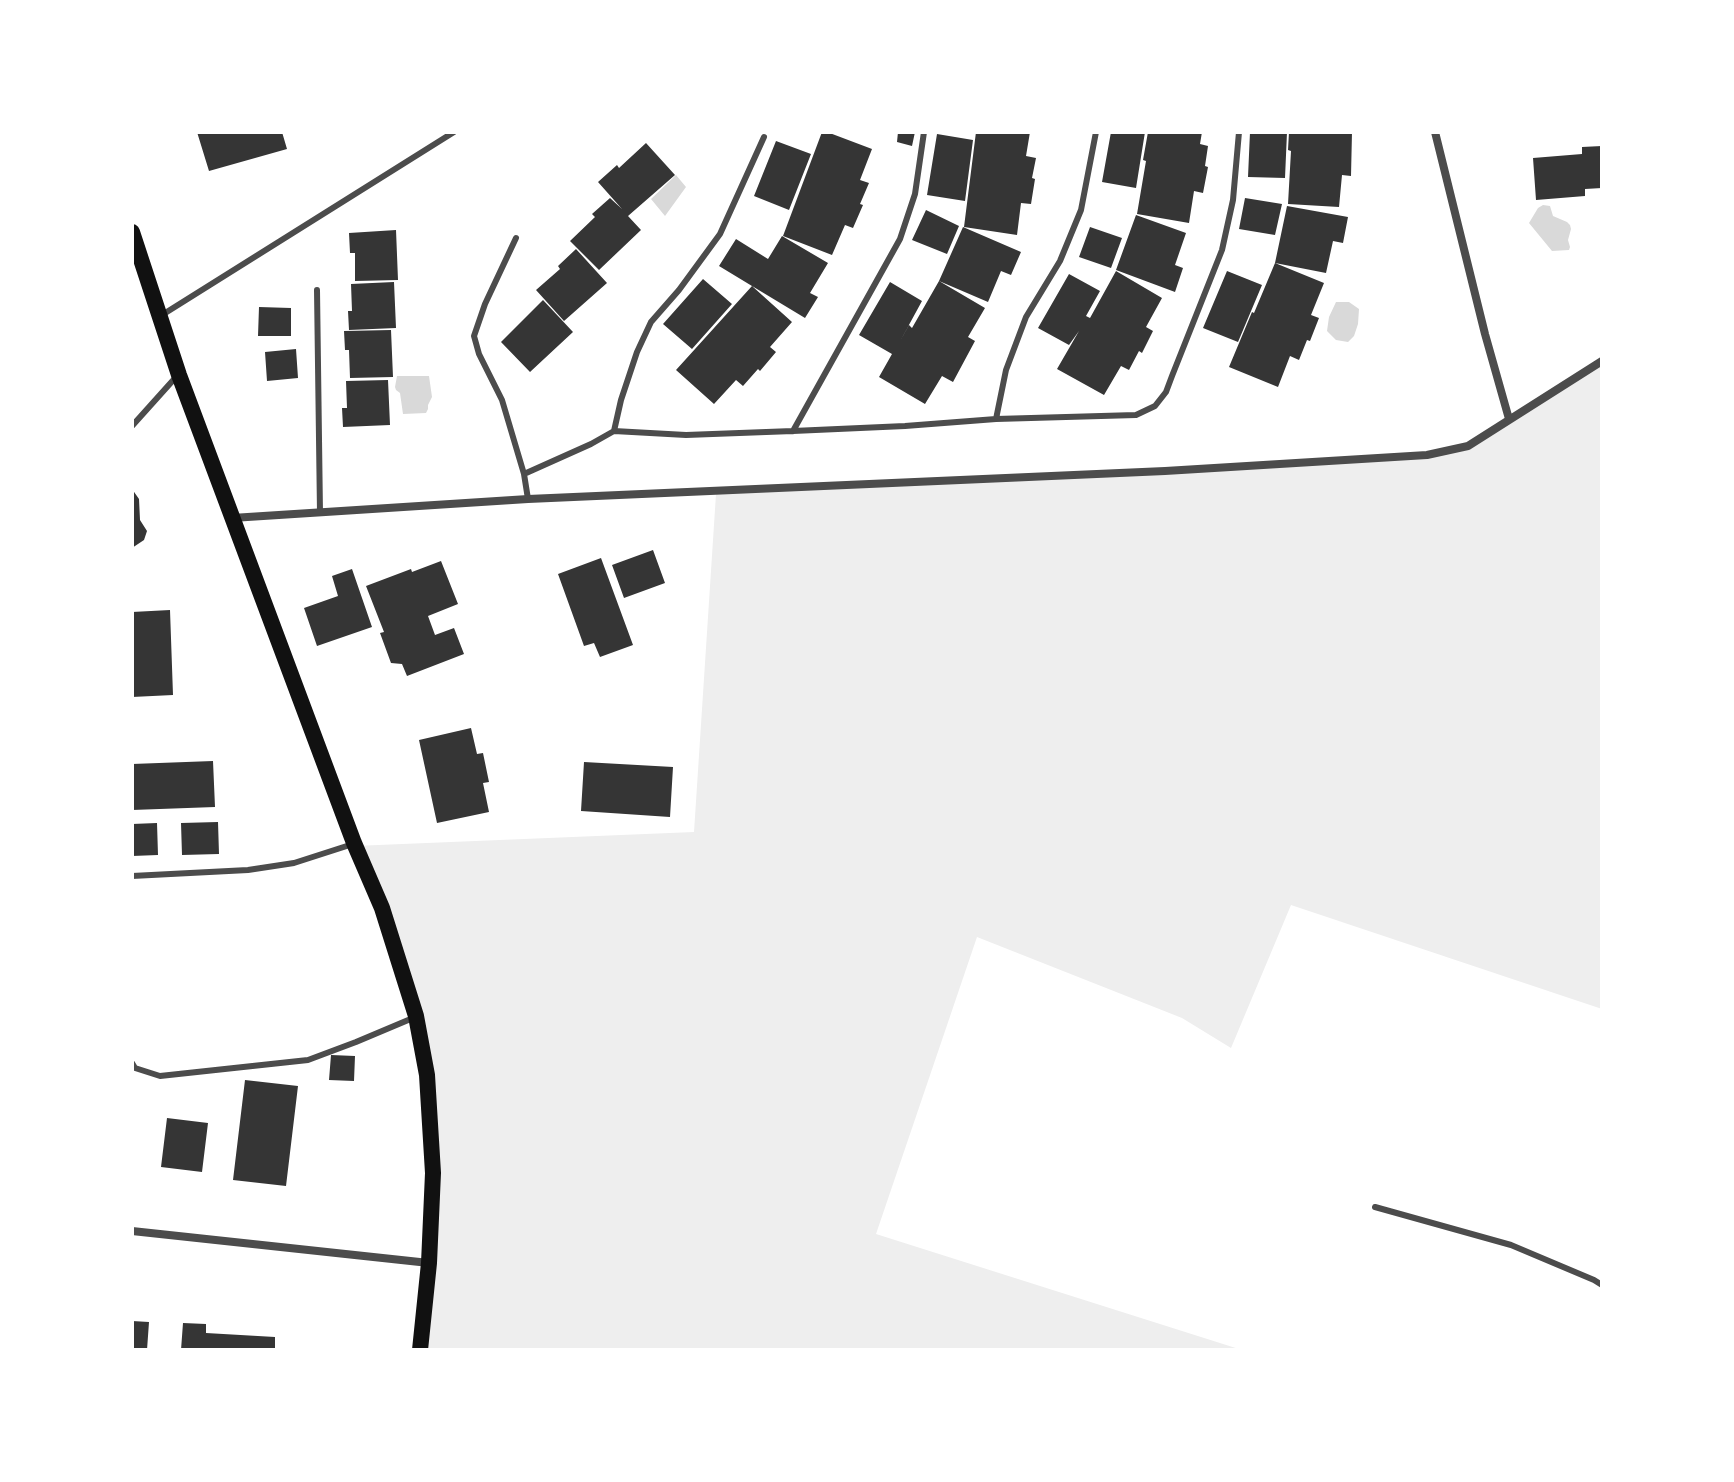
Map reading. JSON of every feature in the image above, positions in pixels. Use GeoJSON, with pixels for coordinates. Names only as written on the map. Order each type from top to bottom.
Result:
{"type":"FeatureCollection","features":[{"type":"Feature","properties":{"kind":"main road"},"geometry":{"type":"LineString","coordinates":[[132,232],[179,375],[354,843],[382,908],[416,1016],[427,1075],[433,1173],[429,1263],[420,1350]]}},
{"type":"Feature","properties":{"kind":"street"},"geometry":{"type":"LineString","coordinates":[[1435,132],[1509,419]]}},
{"type":"Feature","properties":{"kind":"street"},"geometry":{"type":"LineString","coordinates":[[232,518],[528,499],[1165,471],[1427,455],[1468,446],[1602,361]]}},
{"type":"Feature","properties":{"kind":"street"},"geometry":{"type":"LineString","coordinates":[[132,1231],[429,1263]]}},
{"type":"Feature","properties":{"kind":"lane"},"geometry":{"type":"LineString","coordinates":[[159,317],[454,132]]}},
{"type":"Feature","properties":{"kind":"lane"},"geometry":{"type":"LineString","coordinates":[[793,431],[900,239],[915,194],[924,132]]}},
{"type":"Feature","properties":{"kind":"lane"},"geometry":{"type":"LineString","coordinates":[[996,419],[1006,370],[1026,317],[1060,261],[1081,210],[1096,132]]}},
{"type":"Feature","properties":{"kind":"lane"},"geometry":{"type":"LineString","coordinates":[[524,474],[614,431],[686,435],[905,426],[996,419],[1136,415],[1155,406],[1169,384],[1222,250],[1233,200],[1239,132]]}},
{"type":"Feature","properties":{"kind":"lane"},"geometry":{"type":"LineString","coordinates":[[614,431],[637,352],[651,322],[720,234],[764,137]]}},
{"type":"Feature","properties":{"kind":"lane"},"geometry":{"type":"LineString","coordinates":[[516,238],[485,304],[474,336],[479,354],[502,400],[524,474],[528,499]]}},
{"type":"Feature","properties":{"kind":"lane"},"geometry":{"type":"LineString","coordinates":[[317,290],[320,513]]}},
{"type":"Feature","properties":{"kind":"lane"},"geometry":{"type":"LineString","coordinates":[[132,426],[179,375]]}},
{"type":"Feature","properties":{"kind":"lane"},"geometry":{"type":"LineString","coordinates":[[132,876],[248,870],[294,863],[354,843]]}},
{"type":"Feature","properties":{"kind":"lane"},"geometry":{"type":"LineString","coordinates":[[133,1068],[160,1076],[308,1060],[416,1016]]}},
{"type":"Feature","properties":{"kind":"lane"},"geometry":{"type":"LineString","coordinates":[[1375,1207],[1511,1245],[1602,1285]]}},
{"type":"Feature","properties":{"kind":"shaded area"},"geometry":{"type":"Polygon","coordinates":[[[676,175],[686,187],[665,216],[651,199],[676,175]]]}},
{"type":"Feature","properties":{"kind":"shaded area"},"geometry":{"type":"Polygon","coordinates":[[[1543,205],[1550,206],[1553,216],[1570,225],[1569,250],[1552,251],[1529,223],[1543,205]]]}},
{"type":"Feature","properties":{"kind":"shaded area"},"geometry":{"type":"Polygon","coordinates":[[[1336,302],[1349,302],[1359,309],[1354,336],[1348,342],[1336,340],[1327,331],[1336,302]]]}},
{"type":"Feature","properties":{"kind":"shaded area"},"geometry":{"type":"Polygon","coordinates":[[[1602,362],[1602,1009],[1291,905],[1231,1048],[1182,1018],[977,937],[876,1234],[1242,1350],[419,1350],[432,1176],[415,1020],[354,846],[694,832],[716,494],[1335,461],[1470,447],[1602,362]]]}},
{"type":"Feature","properties":{"kind":"shaded area"},"geometry":{"type":"Polygon","coordinates":[[[397,376],[429,376],[432,397],[426,413],[403,414],[400,393],[395,387],[397,376]]]}},
{"type":"Feature","properties":{"kind":"building"},"geometry":{"type":"Polygon","coordinates":[[[197,132],[282,132],[287,149],[209,171],[197,132]]]}},
{"type":"Feature","properties":{"kind":"building"},"geometry":{"type":"Polygon","coordinates":[[[822,132],[872,149],[860,180],[869,183],[860,204],[863,205],[853,228],[845,225],[832,255],[783,236],[822,132]]]}},
{"type":"Feature","properties":{"kind":"building"},"geometry":{"type":"Polygon","coordinates":[[[898,132],[915,132],[912,146],[897,142],[898,132]]]}},
{"type":"Feature","properties":{"kind":"building"},"geometry":{"type":"Polygon","coordinates":[[[976,132],[1030,132],[1026,156],[1036,158],[1032,178],[1035,179],[1031,204],[1021,203],[1017,235],[964,227],[976,132]]]}},
{"type":"Feature","properties":{"kind":"building"},"geometry":{"type":"Polygon","coordinates":[[[1111,132],[1145,132],[1136,188],[1102,182],[1111,132]]]}},
{"type":"Feature","properties":{"kind":"building"},"geometry":{"type":"Polygon","coordinates":[[[1148,132],[1202,132],[1200,144],[1208,146],[1205,166],[1208,167],[1203,193],[1194,191],[1189,223],[1137,214],[1148,132]]]}},
{"type":"Feature","properties":{"kind":"building"},"geometry":{"type":"Polygon","coordinates":[[[1250,132],[1287,132],[1285,178],[1248,177],[1250,132]]]}},
{"type":"Feature","properties":{"kind":"building"},"geometry":{"type":"Polygon","coordinates":[[[1289,132],[1352,132],[1351,176],[1342,175],[1339,207],[1288,204],[1289,132]]]}},
{"type":"Feature","properties":{"kind":"building"},"geometry":{"type":"Polygon","coordinates":[[[937,134],[973,140],[965,201],[927,195],[937,134]]]}},
{"type":"Feature","properties":{"kind":"building"},"geometry":{"type":"Polygon","coordinates":[[[776,141],[811,154],[789,210],[754,196],[776,141]]]}},
{"type":"Feature","properties":{"kind":"building"},"geometry":{"type":"Polygon","coordinates":[[[646,143],[675,175],[628,216],[641,230],[599,270],[570,241],[610,198],[622,209],[598,182],[646,143]]]}},
{"type":"Feature","properties":{"kind":"building"},"geometry":{"type":"Polygon","coordinates":[[[1602,146],[1602,188],[1585,189],[1585,196],[1536,200],[1533,158],[1582,154],[1582,147],[1602,146]]]}},
{"type":"Feature","properties":{"kind":"building"},"geometry":{"type":"Polygon","coordinates":[[[1245,198],[1282,204],[1275,235],[1239,229],[1245,198]]]}},
{"type":"Feature","properties":{"kind":"building"},"geometry":{"type":"Polygon","coordinates":[[[1287,206],[1348,217],[1343,243],[1333,241],[1326,273],[1275,263],[1287,206]]]}},
{"type":"Feature","properties":{"kind":"building"},"geometry":{"type":"Polygon","coordinates":[[[926,210],[959,226],[947,254],[912,240],[926,210]]]}},
{"type":"Feature","properties":{"kind":"building"},"geometry":{"type":"Polygon","coordinates":[[[1136,215],[1186,233],[1175,265],[1183,268],[1175,292],[1116,270],[1136,215]]]}},
{"type":"Feature","properties":{"kind":"building"},"geometry":{"type":"Polygon","coordinates":[[[963,227],[1021,252],[1011,275],[1001,271],[988,302],[939,281],[963,227]]]}},
{"type":"Feature","properties":{"kind":"building"},"geometry":{"type":"Polygon","coordinates":[[[1090,227],[1122,238],[1111,268],[1079,257],[1090,227]]]}},
{"type":"Feature","properties":{"kind":"building"},"geometry":{"type":"Polygon","coordinates":[[[396,230],[398,280],[355,281],[355,253],[350,253],[349,233],[396,230]]]}},
{"type":"Feature","properties":{"kind":"building"},"geometry":{"type":"Polygon","coordinates":[[[782,236],[828,263],[810,293],[818,297],[805,318],[719,266],[736,239],[768,259],[782,236]]]}},
{"type":"Feature","properties":{"kind":"building"},"geometry":{"type":"Polygon","coordinates":[[[576,249],[607,283],[564,321],[536,290],[560,269],[558,266],[576,249]]]}},
{"type":"Feature","properties":{"kind":"building"},"geometry":{"type":"Polygon","coordinates":[[[1275,263],[1324,283],[1311,315],[1319,318],[1310,341],[1307,340],[1299,360],[1290,356],[1278,387],[1229,367],[1275,263]]]}},
{"type":"Feature","properties":{"kind":"building"},"geometry":{"type":"Polygon","coordinates":[[[1116,271],[1162,298],[1146,327],[1153,331],[1142,353],[1139,351],[1129,370],[1121,366],[1104,395],[1057,369],[1079,331],[1069,345],[1038,328],[1069,274],[1100,291],[1086,316],[1090,318],[1116,271]]]}},
{"type":"Feature","properties":{"kind":"building"},"geometry":{"type":"Polygon","coordinates":[[[1227,271],[1262,285],[1238,342],[1203,328],[1227,271]]]}},
{"type":"Feature","properties":{"kind":"building"},"geometry":{"type":"Polygon","coordinates":[[[703,279],[732,304],[692,349],[663,324],[703,279]]]}},
{"type":"Feature","properties":{"kind":"building"},"geometry":{"type":"Polygon","coordinates":[[[939,281],[985,308],[968,337],[975,341],[953,382],[942,376],[925,404],[879,377],[892,354],[859,335],[890,282],[922,301],[898,345],[909,325],[912,328],[939,281]]]}},
{"type":"Feature","properties":{"kind":"building"},"geometry":{"type":"Polygon","coordinates":[[[394,282],[396,328],[349,330],[351,284],[394,282]]]}},
{"type":"Feature","properties":{"kind":"building"},"geometry":{"type":"Polygon","coordinates":[[[752,286],[792,322],[770,347],[776,352],[760,371],[758,369],[743,386],[736,380],[714,404],[676,370],[752,286]]]}},
{"type":"Feature","properties":{"kind":"building"},"geometry":{"type":"Polygon","coordinates":[[[543,300],[573,332],[530,372],[501,342],[543,300]]]}},
{"type":"Feature","properties":{"kind":"building"},"geometry":{"type":"Polygon","coordinates":[[[259,307],[291,308],[291,336],[258,336],[259,307]]]}},
{"type":"Feature","properties":{"kind":"building"},"geometry":{"type":"Polygon","coordinates":[[[391,330],[393,377],[350,378],[349,350],[345,350],[344,331],[391,330]]]}},
{"type":"Feature","properties":{"kind":"building"},"geometry":{"type":"Polygon","coordinates":[[[296,349],[298,378],[267,381],[265,352],[296,349]]]}},
{"type":"Feature","properties":{"kind":"building"},"geometry":{"type":"Polygon","coordinates":[[[388,380],[390,425],[343,427],[342,408],[347,408],[346,381],[388,380]]]}},
{"type":"Feature","properties":{"kind":"building"},"geometry":{"type":"Polygon","coordinates":[[[132,489],[139,499],[140,520],[147,531],[144,540],[132,548],[132,489]]]}},
{"type":"Feature","properties":{"kind":"building"},"geometry":{"type":"Polygon","coordinates":[[[653,550],[665,583],[624,598],[612,565],[653,550]]]}},
{"type":"Feature","properties":{"kind":"building"},"geometry":{"type":"Polygon","coordinates":[[[601,558],[633,645],[600,657],[594,643],[584,646],[558,574],[601,558]]]}},
{"type":"Feature","properties":{"kind":"building"},"geometry":{"type":"Polygon","coordinates":[[[441,561],[458,604],[428,616],[435,635],[454,628],[464,654],[407,676],[402,664],[391,663],[380,633],[384,632],[366,586],[441,561]]]}},
{"type":"Feature","properties":{"kind":"building"},"geometry":{"type":"Polygon","coordinates":[[[352,569],[372,627],[317,646],[304,608],[338,596],[332,576],[352,569]]]}},
{"type":"Feature","properties":{"kind":"building"},"geometry":{"type":"Polygon","coordinates":[[[170,610],[173,695],[132,697],[132,612],[170,610]]]}},
{"type":"Feature","properties":{"kind":"building"},"geometry":{"type":"Polygon","coordinates":[[[471,728],[477,754],[483,753],[489,782],[483,783],[489,812],[437,823],[419,740],[471,728]]]}},
{"type":"Feature","properties":{"kind":"building"},"geometry":{"type":"Polygon","coordinates":[[[213,761],[215,807],[132,810],[132,764],[213,761]]]}},
{"type":"Feature","properties":{"kind":"building"},"geometry":{"type":"Polygon","coordinates":[[[584,762],[673,767],[670,817],[581,811],[584,762]]]}},
{"type":"Feature","properties":{"kind":"building"},"geometry":{"type":"Polygon","coordinates":[[[218,822],[219,854],[182,855],[181,823],[218,822]]]}},
{"type":"Feature","properties":{"kind":"building"},"geometry":{"type":"Polygon","coordinates":[[[157,823],[158,855],[132,856],[132,824],[157,823]]]}},
{"type":"Feature","properties":{"kind":"building"},"geometry":{"type":"Polygon","coordinates":[[[331,1055],[355,1056],[354,1081],[329,1080],[331,1055]]]}},
{"type":"Feature","properties":{"kind":"building"},"geometry":{"type":"Polygon","coordinates":[[[245,1080],[298,1086],[286,1186],[233,1180],[245,1080]]]}},
{"type":"Feature","properties":{"kind":"building"},"geometry":{"type":"Polygon","coordinates":[[[167,1118],[208,1123],[202,1172],[161,1167],[167,1118]]]}},
{"type":"Feature","properties":{"kind":"building"},"geometry":{"type":"Polygon","coordinates":[[[132,1321],[149,1322],[147,1350],[132,1350],[132,1321]]]}},
{"type":"Feature","properties":{"kind":"building"},"geometry":{"type":"Polygon","coordinates":[[[183,1323],[206,1324],[206,1333],[275,1337],[275,1350],[181,1350],[183,1323]]]}}]}
